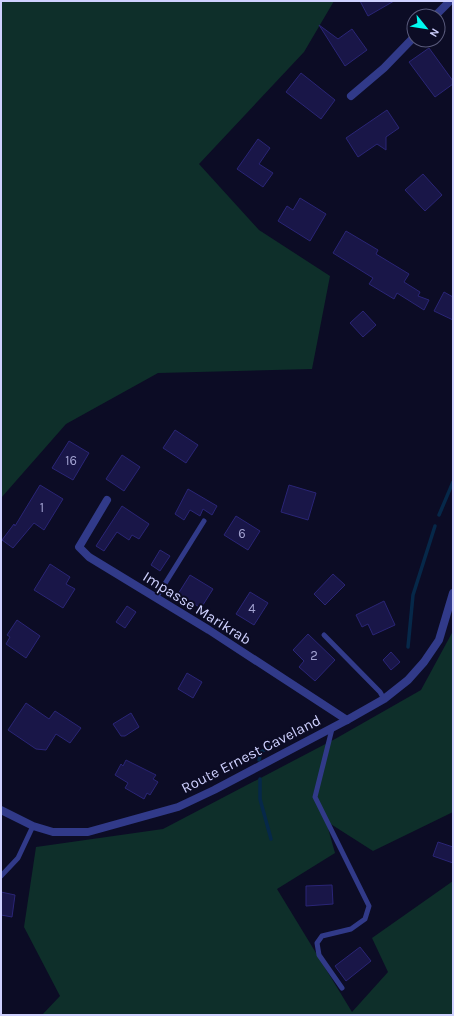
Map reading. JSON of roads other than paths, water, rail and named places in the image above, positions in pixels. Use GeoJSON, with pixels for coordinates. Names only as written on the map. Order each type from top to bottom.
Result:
{"type":"FeatureCollection","features":[{"type":"Feature","properties":{"kind":"street"},"geometry":{"type":"LineString","coordinates":[[351,96],[384,68],[406,46]]}},
{"type":"Feature","properties":{"kind":"street","name":"Impasse Marikrab"},"geometry":{"type":"LineString","coordinates":[[107,500],[79,547],[103,567],[209,630],[347,720]]}},
{"type":"Feature","properties":{"kind":"street","name":"Route Ernest Caveland"},"geometry":{"type":"LineString","coordinates":[[1,810],[33,826],[54,832],[88,832],[178,807],[332,728],[384,699],[408,680],[424,662],[439,640],[453,593]]}},
{"type":"Feature","properties":{"kind":"lane"},"geometry":{"type":"LineString","coordinates":[[156,598],[204,521]]}},
{"type":"Feature","properties":{"kind":"lane"},"geometry":{"type":"LineString","coordinates":[[324,635],[380,692],[384,699]]}},
{"type":"Feature","properties":{"kind":"lane"},"geometry":{"type":"LineString","coordinates":[[332,728],[315,797],[369,906],[365,919],[351,929],[322,936],[317,944],[319,956],[342,988]]}},
{"type":"Feature","properties":{"kind":"lane"},"geometry":{"type":"LineString","coordinates":[[1,876],[18,858],[33,826]]}},
{"type":"Feature","properties":{"kind":"waterway"},"geometry":{"type":"LineString","coordinates":[[439,515],[453,482]]}},
{"type":"Feature","properties":{"kind":"waterway"},"geometry":{"type":"LineString","coordinates":[[408,647],[413,595],[435,526]]}},
{"type":"Feature","properties":{"kind":"waterway"},"geometry":{"type":"LineString","coordinates":[[259,760],[261,752],[296,732],[313,726]]}},
{"type":"Feature","properties":{"kind":"waterway"},"geometry":{"type":"LineString","coordinates":[[260,779],[260,799],[271,839]]}}]}
